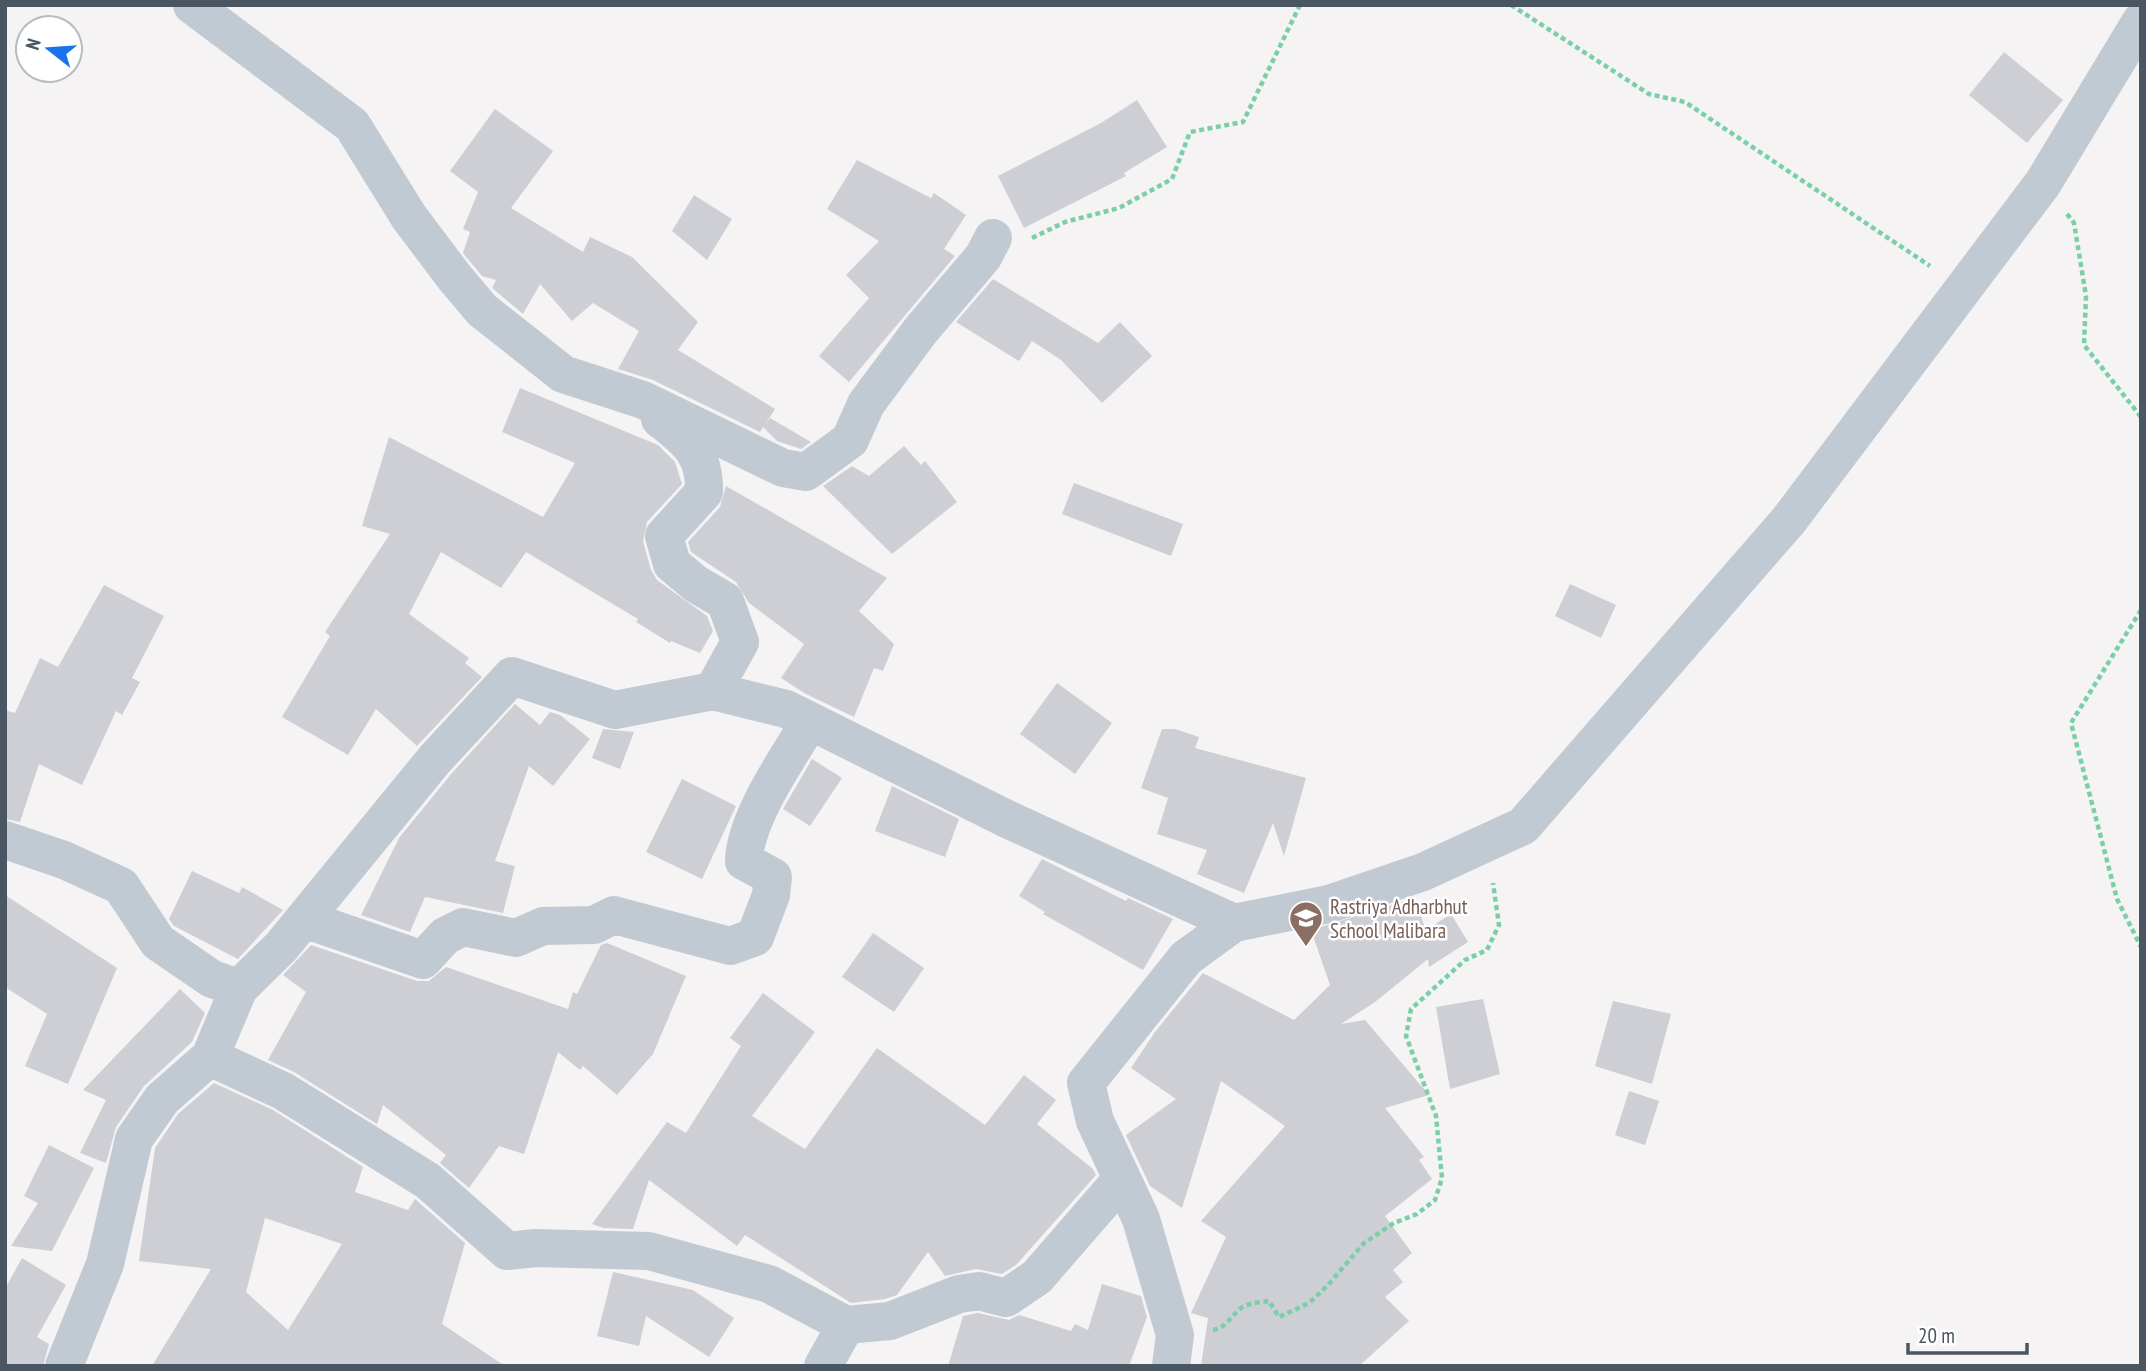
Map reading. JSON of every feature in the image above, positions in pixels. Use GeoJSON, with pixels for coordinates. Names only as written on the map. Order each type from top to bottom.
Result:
{"type":"FeatureCollection","features":[{"type":"Feature","properties":{"kind":"street"},"geometry":{"type":"LineString","coordinates":[[192,5],[352,125],[409,218],[482,310],[563,374],[643,400],[783,468],[806,472],[850,440],[866,404],[922,330],[983,257],[993,238]]}},
{"type":"Feature","properties":{"kind":"street"},"geometry":{"type":"LineString","coordinates":[[1173,1350],[1141,1219],[1095,1121],[1086,1083],[1186,958],[1234,923],[1329,904],[1423,872],[1523,826],[1789,520],[2043,183],[2141,21]]}},
{"type":"Feature","properties":{"kind":"street"},"geometry":{"type":"LineString","coordinates":[[643,400],[695,449],[705,472],[704,492],[664,536],[672,564],[696,584],[725,601],[740,642],[713,691]]}},
{"type":"Feature","properties":{"kind":"street"},"geometry":{"type":"LineString","coordinates":[[64,1366],[105,1264],[134,1139],[162,1099],[210,1057],[239,988],[281,947],[435,759],[512,676],[615,710],[713,691],[786,709],[1007,819],[1234,923]]}},
{"type":"Feature","properties":{"kind":"street"},"geometry":{"type":"LineString","coordinates":[[304,919],[423,960],[445,936],[463,927],[516,938],[543,926],[594,925],[614,915],[734,946],[754,937],[771,895],[773,877],[744,860],[744,844],[773,785],[810,721]]}},
{"type":"Feature","properties":{"kind":"street"},"geometry":{"type":"LineString","coordinates":[[5,840],[64,860],[121,886],[158,942],[212,979],[239,988]]}},
{"type":"Feature","properties":{"kind":"street"},"geometry":{"type":"LineString","coordinates":[[210,1057],[283,1091],[428,1181],[507,1251],[536,1248],[649,1251],[769,1284],[846,1325],[890,1321],[959,1294],[979,1291],[1006,1297],[1037,1277],[1122,1179]]}},
{"type":"Feature","properties":{"kind":"street"},"geometry":{"type":"LineString","coordinates":[[823,1366],[846,1325]]}},
{"type":"Feature","properties":{"kind":"path"},"geometry":{"type":"LineString","coordinates":[[993,238],[1035,238],[1065,222],[1119,208],[1172,179],[1189,132],[1243,122],[1300,5]]}},
{"type":"Feature","properties":{"kind":"path"},"geometry":{"type":"LineString","coordinates":[[1511,5],[1649,94],[1685,103],[1916,259],[1938,269]]}},
{"type":"Feature","properties":{"kind":"path"},"geometry":{"type":"LineString","coordinates":[[2074,223],[2087,296],[2084,345],[2141,417]]}},
{"type":"Feature","properties":{"kind":"path"},"geometry":{"type":"LineString","coordinates":[[2141,610],[2071,723],[2117,899],[2141,947]]}},
{"type":"Feature","properties":{"kind":"path"},"geometry":{"type":"LineString","coordinates":[[1173,1350],[1221,1328],[1241,1308],[1256,1303],[1269,1301],[1279,1317],[1290,1315],[1328,1285],[1364,1243],[1394,1223],[1417,1214],[1435,1200],[1442,1178],[1436,1116],[1406,1036],[1411,1009],[1465,960],[1487,950],[1499,925],[1493,882],[1475,848]]}},
{"type":"Feature","properties":{"kind":"building"},"geometry":{"type":"Polygon","coordinates":[[[2004,52],[2063,100],[2027,143],[1969,95],[2004,52]]]}},
{"type":"Feature","properties":{"kind":"building"},"geometry":{"type":"Polygon","coordinates":[[[1137,100],[1167,147],[1124,173],[1126,176],[1024,228],[998,176],[1101,123],[1137,100]]]}},
{"type":"Feature","properties":{"kind":"building"},"geometry":{"type":"Polygon","coordinates":[[[495,109],[553,151],[511,208],[583,252],[590,237],[632,257],[698,322],[678,350],[775,409],[760,432],[653,380],[618,369],[639,331],[593,303],[572,321],[540,284],[523,314],[492,288],[496,280],[482,276],[472,264],[463,253],[470,232],[463,229],[478,192],[450,171],[495,109]]]}},
{"type":"Feature","properties":{"kind":"building"},"geometry":{"type":"Polygon","coordinates":[[[857,160],[931,198],[934,193],[966,215],[944,249],[955,256],[849,382],[819,356],[869,298],[846,275],[879,241],[827,209],[857,160]]]}},
{"type":"Feature","properties":{"kind":"building"},"geometry":{"type":"Polygon","coordinates":[[[694,195],[732,219],[707,260],[672,231],[694,195]]]}},
{"type":"Feature","properties":{"kind":"building"},"geometry":{"type":"Polygon","coordinates":[[[993,279],[1098,343],[1120,322],[1152,356],[1102,403],[1061,360],[1032,341],[1019,361],[956,322],[993,279]]]}},
{"type":"Feature","properties":{"kind":"building"},"geometry":{"type":"Polygon","coordinates":[[[520,388],[658,445],[675,462],[682,484],[647,522],[643,541],[651,570],[657,580],[707,616],[713,631],[700,653],[671,641],[670,643],[636,622],[638,619],[526,552],[501,588],[441,552],[409,614],[469,658],[465,663],[482,677],[417,746],[376,709],[348,755],[282,717],[330,636],[325,632],[390,534],[362,526],[389,437],[543,517],[575,463],[502,432],[520,388]]]}},
{"type":"Feature","properties":{"kind":"building"},"geometry":{"type":"Polygon","coordinates":[[[770,418],[811,442],[801,449],[777,441],[763,427],[770,418]]]}},
{"type":"Feature","properties":{"kind":"building"},"geometry":{"type":"Polygon","coordinates":[[[904,446],[921,465],[925,461],[957,502],[892,554],[823,486],[852,466],[869,476],[904,446]]]}},
{"type":"Feature","properties":{"kind":"building"},"geometry":{"type":"Polygon","coordinates":[[[1074,483],[1183,524],[1171,556],[1062,514],[1074,483]]]}},
{"type":"Feature","properties":{"kind":"building"},"geometry":{"type":"Polygon","coordinates":[[[726,486],[887,578],[859,611],[894,644],[883,671],[874,668],[854,717],[806,694],[781,678],[804,644],[749,603],[736,582],[691,552],[688,542],[720,507],[726,486]]]}},
{"type":"Feature","properties":{"kind":"building"},"geometry":{"type":"Polygon","coordinates":[[[1570,584],[1616,605],[1601,638],[1555,616],[1570,584]]]}},
{"type":"Feature","properties":{"kind":"building"},"geometry":{"type":"Polygon","coordinates":[[[104,585],[164,616],[132,678],[140,682],[122,715],[116,711],[82,785],[39,764],[20,822],[5,819],[5,710],[15,713],[40,658],[58,667],[104,585]]]}},
{"type":"Feature","properties":{"kind":"building"},"geometry":{"type":"Polygon","coordinates":[[[1057,683],[1112,723],[1075,774],[1020,734],[1057,683]]]}},
{"type":"Feature","properties":{"kind":"building"},"geometry":{"type":"Polygon","coordinates":[[[515,704],[540,725],[550,712],[560,715],[590,739],[553,786],[529,766],[495,861],[515,866],[503,913],[425,897],[410,932],[361,915],[399,838],[452,773],[515,704]]]}},
{"type":"Feature","properties":{"kind":"building"},"geometry":{"type":"Polygon","coordinates":[[[603,729],[634,732],[620,769],[592,758],[603,729]]]}},
{"type":"Feature","properties":{"kind":"building"},"geometry":{"type":"Polygon","coordinates":[[[1162,729],[1175,729],[1199,737],[1195,748],[1306,778],[1284,856],[1273,823],[1244,893],[1197,874],[1207,850],[1157,834],[1168,798],[1141,788],[1162,729]]]}},
{"type":"Feature","properties":{"kind":"building"},"geometry":{"type":"Polygon","coordinates":[[[812,759],[842,778],[810,826],[783,809],[812,759]]]}},
{"type":"Feature","properties":{"kind":"building"},"geometry":{"type":"Polygon","coordinates":[[[682,779],[736,806],[702,879],[646,852],[682,779]]]}},
{"type":"Feature","properties":{"kind":"building"},"geometry":{"type":"Polygon","coordinates":[[[892,786],[959,819],[945,857],[875,831],[892,786]]]}},
{"type":"Feature","properties":{"kind":"building"},"geometry":{"type":"Polygon","coordinates":[[[1042,859],[1126,901],[1128,898],[1173,919],[1143,970],[1043,914],[1045,912],[1019,896],[1042,859]]]}},
{"type":"Feature","properties":{"kind":"building"},"geometry":{"type":"Polygon","coordinates":[[[192,871],[239,893],[242,887],[283,910],[238,959],[174,926],[169,919],[192,871]]]}},
{"type":"Feature","properties":{"kind":"building"},"geometry":{"type":"Polygon","coordinates":[[[5,895],[117,968],[68,1084],[25,1066],[47,1014],[5,987],[5,895]]]}},
{"type":"Feature","properties":{"kind":"building"},"geometry":{"type":"Polygon","coordinates":[[[1414,898],[1426,930],[1451,914],[1468,942],[1429,967],[1428,959],[1375,1002],[1341,1024],[1365,1020],[1429,1095],[1385,1108],[1424,1157],[1419,1160],[1432,1179],[1385,1216],[1412,1253],[1393,1270],[1403,1282],[1385,1297],[1409,1321],[1359,1366],[1201,1366],[1208,1318],[1191,1313],[1226,1237],[1201,1221],[1285,1126],[1221,1081],[1182,1208],[1150,1186],[1126,1135],[1176,1099],[1131,1068],[1155,1032],[1203,973],[1294,1020],[1330,985],[1311,930],[1414,898]]]}},
{"type":"Feature","properties":{"kind":"building"},"geometry":{"type":"Polygon","coordinates":[[[873,933],[924,968],[894,1012],[842,977],[873,933]]]}},
{"type":"Feature","properties":{"kind":"building"},"geometry":{"type":"Polygon","coordinates":[[[607,943],[686,976],[653,1054],[617,1095],[583,1066],[580,1070],[558,1052],[524,1154],[499,1146],[469,1188],[440,1163],[446,1155],[383,1105],[377,1124],[294,1072],[268,1060],[306,992],[283,975],[311,945],[417,981],[429,981],[446,967],[568,1009],[573,992],[577,994],[601,945],[607,943]]]}},
{"type":"Feature","properties":{"kind":"building"},"geometry":{"type":"Polygon","coordinates":[[[180,989],[205,1013],[192,1042],[144,1086],[116,1127],[106,1163],[80,1153],[106,1100],[83,1090],[180,989]]]}},
{"type":"Feature","properties":{"kind":"building"},"geometry":{"type":"Polygon","coordinates":[[[763,993],[815,1032],[752,1116],[805,1149],[877,1048],[985,1125],[1024,1075],[1056,1100],[1037,1124],[1093,1169],[1096,1175],[1016,1265],[1002,1274],[976,1269],[945,1276],[928,1252],[897,1295],[851,1303],[745,1235],[737,1246],[649,1180],[633,1229],[604,1228],[592,1224],[667,1122],[686,1133],[741,1046],[730,1038],[763,993]]]}},
{"type":"Feature","properties":{"kind":"building"},"geometry":{"type":"Polygon","coordinates":[[[1483,999],[1500,1074],[1450,1089],[1436,1007],[1483,999]]]}},
{"type":"Feature","properties":{"kind":"building"},"geometry":{"type":"Polygon","coordinates":[[[1613,1001],[1671,1014],[1652,1084],[1595,1066],[1613,1001]]]}},
{"type":"Feature","properties":{"kind":"building"},"geometry":{"type":"Polygon","coordinates":[[[214,1083],[273,1110],[363,1167],[355,1192],[408,1210],[415,1199],[465,1243],[442,1324],[505,1366],[152,1366],[211,1269],[139,1261],[155,1148],[178,1114],[214,1083]],[[265,1218],[246,1292],[288,1330],[342,1244],[265,1218]]]}},
{"type":"Feature","properties":{"kind":"building"},"geometry":{"type":"Polygon","coordinates":[[[1629,1091],[1659,1101],[1645,1145],[1615,1135],[1629,1091]]]}},
{"type":"Feature","properties":{"kind":"building"},"geometry":{"type":"Polygon","coordinates":[[[49,1145],[94,1168],[52,1251],[11,1246],[38,1203],[24,1196],[49,1145]]]}},
{"type":"Feature","properties":{"kind":"building"},"geometry":{"type":"Polygon","coordinates":[[[22,1258],[66,1285],[37,1337],[49,1344],[43,1366],[5,1366],[5,1289],[22,1258]]]}},
{"type":"Feature","properties":{"kind":"building"},"geometry":{"type":"Polygon","coordinates":[[[613,1272],[693,1290],[734,1318],[709,1357],[646,1316],[639,1346],[597,1336],[613,1272]]]}},
{"type":"Feature","properties":{"kind":"building"},"geometry":{"type":"Polygon","coordinates":[[[1102,1284],[1141,1296],[1147,1317],[1129,1366],[948,1366],[963,1316],[978,1313],[1009,1320],[1019,1315],[1071,1331],[1075,1324],[1088,1330],[1102,1284]]]}},
{"type":"Feature","properties":{"kind":"place","name":"Rastriya Adharbhut School Malibara"},"geometry":{"type":"Point","coordinates":[1306,948]}}]}
